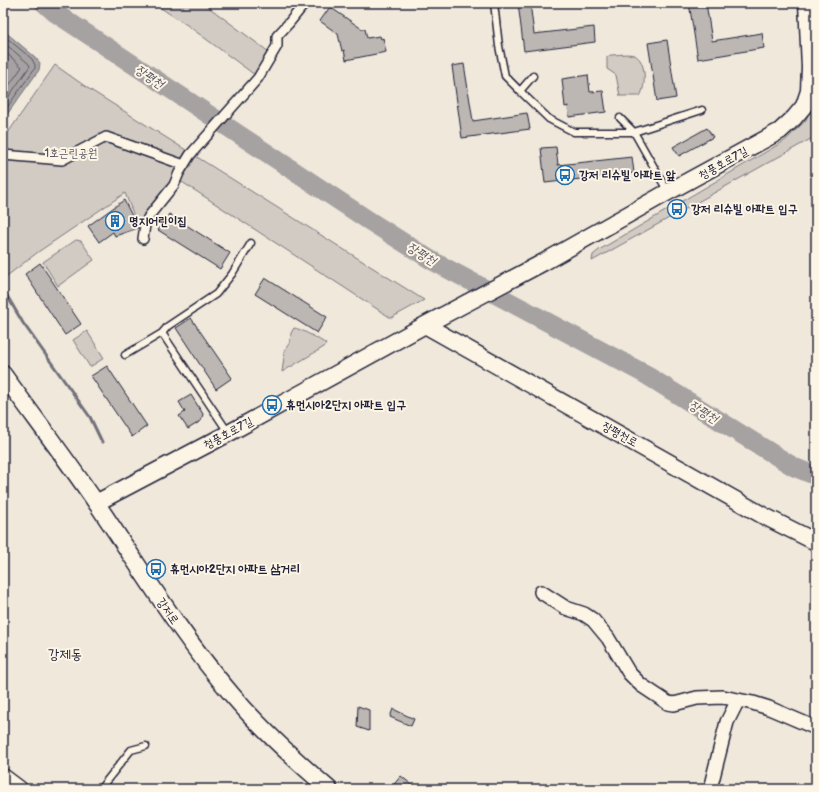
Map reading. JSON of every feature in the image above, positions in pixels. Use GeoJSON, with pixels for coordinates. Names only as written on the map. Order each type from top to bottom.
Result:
{"type":"FeatureCollection","features":[{"type":"Feature","properties":{"kind":"street"},"geometry":{"type":"LineString","coordinates":[[143,239],[145,225],[149,216],[174,185],[179,173],[190,155],[258,78],[277,46],[277,36],[305,3]]}},
{"type":"Feature","properties":{"kind":"street","name":"청풍호로7길"},"geometry":{"type":"LineString","coordinates":[[96,503],[229,433],[425,325],[544,262],[780,131],[804,106],[809,90],[810,67],[807,3]]}},
{"type":"Feature","properties":{"kind":"street"},"geometry":{"type":"LineString","coordinates":[[6,156],[62,160],[106,137],[184,165]]}},
{"type":"Feature","properties":{"kind":"street","name":"장평천로"},"geometry":{"type":"LineString","coordinates":[[425,325],[764,516],[816,542]]}},
{"type":"Feature","properties":{"kind":"street","name":"강저로"},"geometry":{"type":"LineString","coordinates":[[3,374],[96,503],[177,625],[202,658],[229,692],[271,737],[329,789]]}},
{"type":"Feature","properties":{"kind":"street"},"geometry":{"type":"LineString","coordinates":[[541,592],[566,608],[584,614],[593,620],[608,638],[629,673],[641,685],[659,698],[674,704],[697,698],[723,697],[769,708],[816,728]]}},
{"type":"Feature","properties":{"kind":"street"},"geometry":{"type":"LineString","coordinates":[[712,780],[728,722],[738,700]]}},
{"type":"Feature","properties":{"kind":"street"},"geometry":{"type":"LineString","coordinates":[[3,777],[19,789]]}},
{"type":"Feature","properties":{"kind":"lane"},"geometry":{"type":"LineString","coordinates":[[494,3],[499,46],[505,76],[549,119],[574,132],[634,132],[702,110]]}},
{"type":"Feature","properties":{"kind":"lane"},"geometry":{"type":"LineString","coordinates":[[520,91],[533,76]]}},
{"type":"Feature","properties":{"kind":"lane"},"geometry":{"type":"LineString","coordinates":[[620,118],[634,132],[668,192]]}},
{"type":"Feature","properties":{"kind":"lane"},"geometry":{"type":"LineString","coordinates":[[125,355],[162,333],[168,326],[216,294],[232,274],[251,243]]}},
{"type":"Feature","properties":{"kind":"lane"},"geometry":{"type":"LineString","coordinates":[[162,333],[229,433]]}},
{"type":"Feature","properties":{"kind":"lane"},"geometry":{"type":"LineString","coordinates":[[100,789],[131,750],[146,746]]}},
{"type":"Feature","properties":{"kind":"green space"},"geometry":{"type":"Polygon","coordinates":[[[153,3],[203,3],[273,55],[259,78],[187,25],[153,3]]]}},
{"type":"Feature","properties":{"kind":"green space"},"geometry":{"type":"Polygon","coordinates":[[[632,54],[641,62],[644,80],[640,96],[620,96],[616,75],[607,69],[607,57],[611,55],[632,54]]]}},
{"type":"Feature","properties":{"kind":"green space","name":"1호근린공원"},"geometry":{"type":"Polygon","coordinates":[[[55,65],[89,89],[424,300],[391,318],[182,182],[141,234],[125,193],[38,252],[3,279],[3,140],[55,65]]]}},
{"type":"Feature","properties":{"kind":"green space"},"geometry":{"type":"Polygon","coordinates":[[[816,93],[816,136],[592,261],[593,255],[599,250],[786,140],[806,120],[816,93]]]}},
{"type":"Feature","properties":{"kind":"green space"},"geometry":{"type":"Polygon","coordinates":[[[76,240],[81,241],[94,260],[58,286],[43,262],[76,240]]]}},
{"type":"Feature","properties":{"kind":"green space"},"geometry":{"type":"Polygon","coordinates":[[[294,328],[310,334],[326,344],[324,347],[282,372],[285,350],[290,342],[291,333],[294,328]]]}},
{"type":"Feature","properties":{"kind":"green space"},"geometry":{"type":"Polygon","coordinates":[[[87,331],[104,358],[90,367],[73,340],[87,331]]]}},
{"type":"Feature","properties":{"kind":"water"},"geometry":{"type":"Polygon","coordinates":[[[3,30],[40,63],[39,70],[3,120],[3,30]]]}},
{"type":"Feature","properties":{"kind":"building"},"geometry":{"type":"Polygon","coordinates":[[[518,3],[530,3],[534,34],[594,27],[595,42],[524,51],[518,3]]]}},
{"type":"Feature","properties":{"kind":"building"},"geometry":{"type":"Polygon","coordinates":[[[689,3],[706,3],[712,41],[762,33],[764,48],[698,59],[689,3]]]}},
{"type":"Feature","properties":{"kind":"building"},"geometry":{"type":"Polygon","coordinates":[[[330,7],[362,29],[365,29],[367,38],[380,36],[381,39],[383,38],[386,52],[346,60],[338,34],[320,21],[330,7]]]}},
{"type":"Feature","properties":{"kind":"building"},"geometry":{"type":"Polygon","coordinates":[[[667,40],[676,98],[657,101],[648,43],[667,40]]]}},
{"type":"Feature","properties":{"kind":"building"},"geometry":{"type":"Polygon","coordinates":[[[464,64],[473,121],[527,113],[530,129],[462,138],[452,66],[464,64]]]}},
{"type":"Feature","properties":{"kind":"building"},"geometry":{"type":"Polygon","coordinates":[[[588,75],[590,92],[603,91],[606,112],[569,117],[568,106],[565,107],[562,79],[588,75]]]}},
{"type":"Feature","properties":{"kind":"building"},"geometry":{"type":"Polygon","coordinates":[[[707,128],[713,137],[679,156],[673,147],[707,128]]]}},
{"type":"Feature","properties":{"kind":"building"},"geometry":{"type":"Polygon","coordinates":[[[556,147],[558,165],[632,157],[634,173],[545,183],[541,148],[556,147]]]}},
{"type":"Feature","properties":{"kind":"building","name":"명지어린이집"},"geometry":{"type":"Polygon","coordinates":[[[124,200],[138,228],[115,236],[113,232],[99,242],[88,226],[124,200]]]}},
{"type":"Feature","properties":{"kind":"building"},"geometry":{"type":"Polygon","coordinates":[[[169,214],[230,253],[220,269],[158,230],[169,214]]]}},
{"type":"Feature","properties":{"kind":"building"},"geometry":{"type":"Polygon","coordinates":[[[40,263],[81,324],[65,335],[25,274],[40,263]]]}},
{"type":"Feature","properties":{"kind":"building"},"geometry":{"type":"Polygon","coordinates":[[[265,278],[327,317],[317,333],[255,294],[265,278]]]}},
{"type":"Feature","properties":{"kind":"building"},"geometry":{"type":"Polygon","coordinates":[[[191,318],[232,378],[216,389],[176,328],[191,318]]]}},
{"type":"Feature","properties":{"kind":"building"},"geometry":{"type":"Polygon","coordinates":[[[107,366],[147,426],[132,437],[91,376],[107,366]]]}},
{"type":"Feature","properties":{"kind":"building"},"geometry":{"type":"Polygon","coordinates":[[[191,395],[203,414],[201,421],[188,429],[179,416],[185,412],[179,402],[191,395]]]}},
{"type":"Feature","properties":{"kind":"building"},"geometry":{"type":"Polygon","coordinates":[[[358,706],[369,710],[369,731],[357,727],[358,706]]]}},
{"type":"Feature","properties":{"kind":"building"},"geometry":{"type":"Polygon","coordinates":[[[393,709],[414,719],[411,726],[390,717],[393,709]]]}},
{"type":"Feature","properties":{"kind":"building"},"geometry":{"type":"Polygon","coordinates":[[[401,776],[417,789],[390,789],[401,776]]]}},
{"type":"Feature","properties":{"kind":"waterway","name":"장평천"},"geometry":{"type":"LineString","coordinates":[[44,3],[54,12],[368,220],[431,260],[643,373],[794,467],[816,476]]}},
{"type":"Feature","properties":{"kind":"waterway"},"geometry":{"type":"LineString","coordinates":[[3,146],[5,118]]}},
{"type":"Feature","properties":{"kind":"waterway"},"geometry":{"type":"LineString","coordinates":[[3,284],[6,294],[23,323],[90,417],[102,442]]}},
{"type":"Feature","properties":{"kind":"place","name":"강저 리슈빌 아파트 앞"},"geometry":{"type":"Point","coordinates":[565,175]}},
{"type":"Feature","properties":{"kind":"place","name":"강저 리슈빌 아파트 입구"},"geometry":{"type":"Point","coordinates":[677,209]}},
{"type":"Feature","properties":{"kind":"place","name":"명지어린이집"},"geometry":{"type":"Point","coordinates":[115,221]}},
{"type":"Feature","properties":{"kind":"place","name":"휴먼시아2단지 아파트 입구"},"geometry":{"type":"Point","coordinates":[272,405]}},
{"type":"Feature","properties":{"kind":"place","name":"휴먼시아2단지 아파트 삼거리"},"geometry":{"type":"Point","coordinates":[156,569]}},
{"type":"Feature","properties":{"kind":"district","name":"강제동"},"geometry":{"type":"Point","coordinates":[65,654]}}]}
